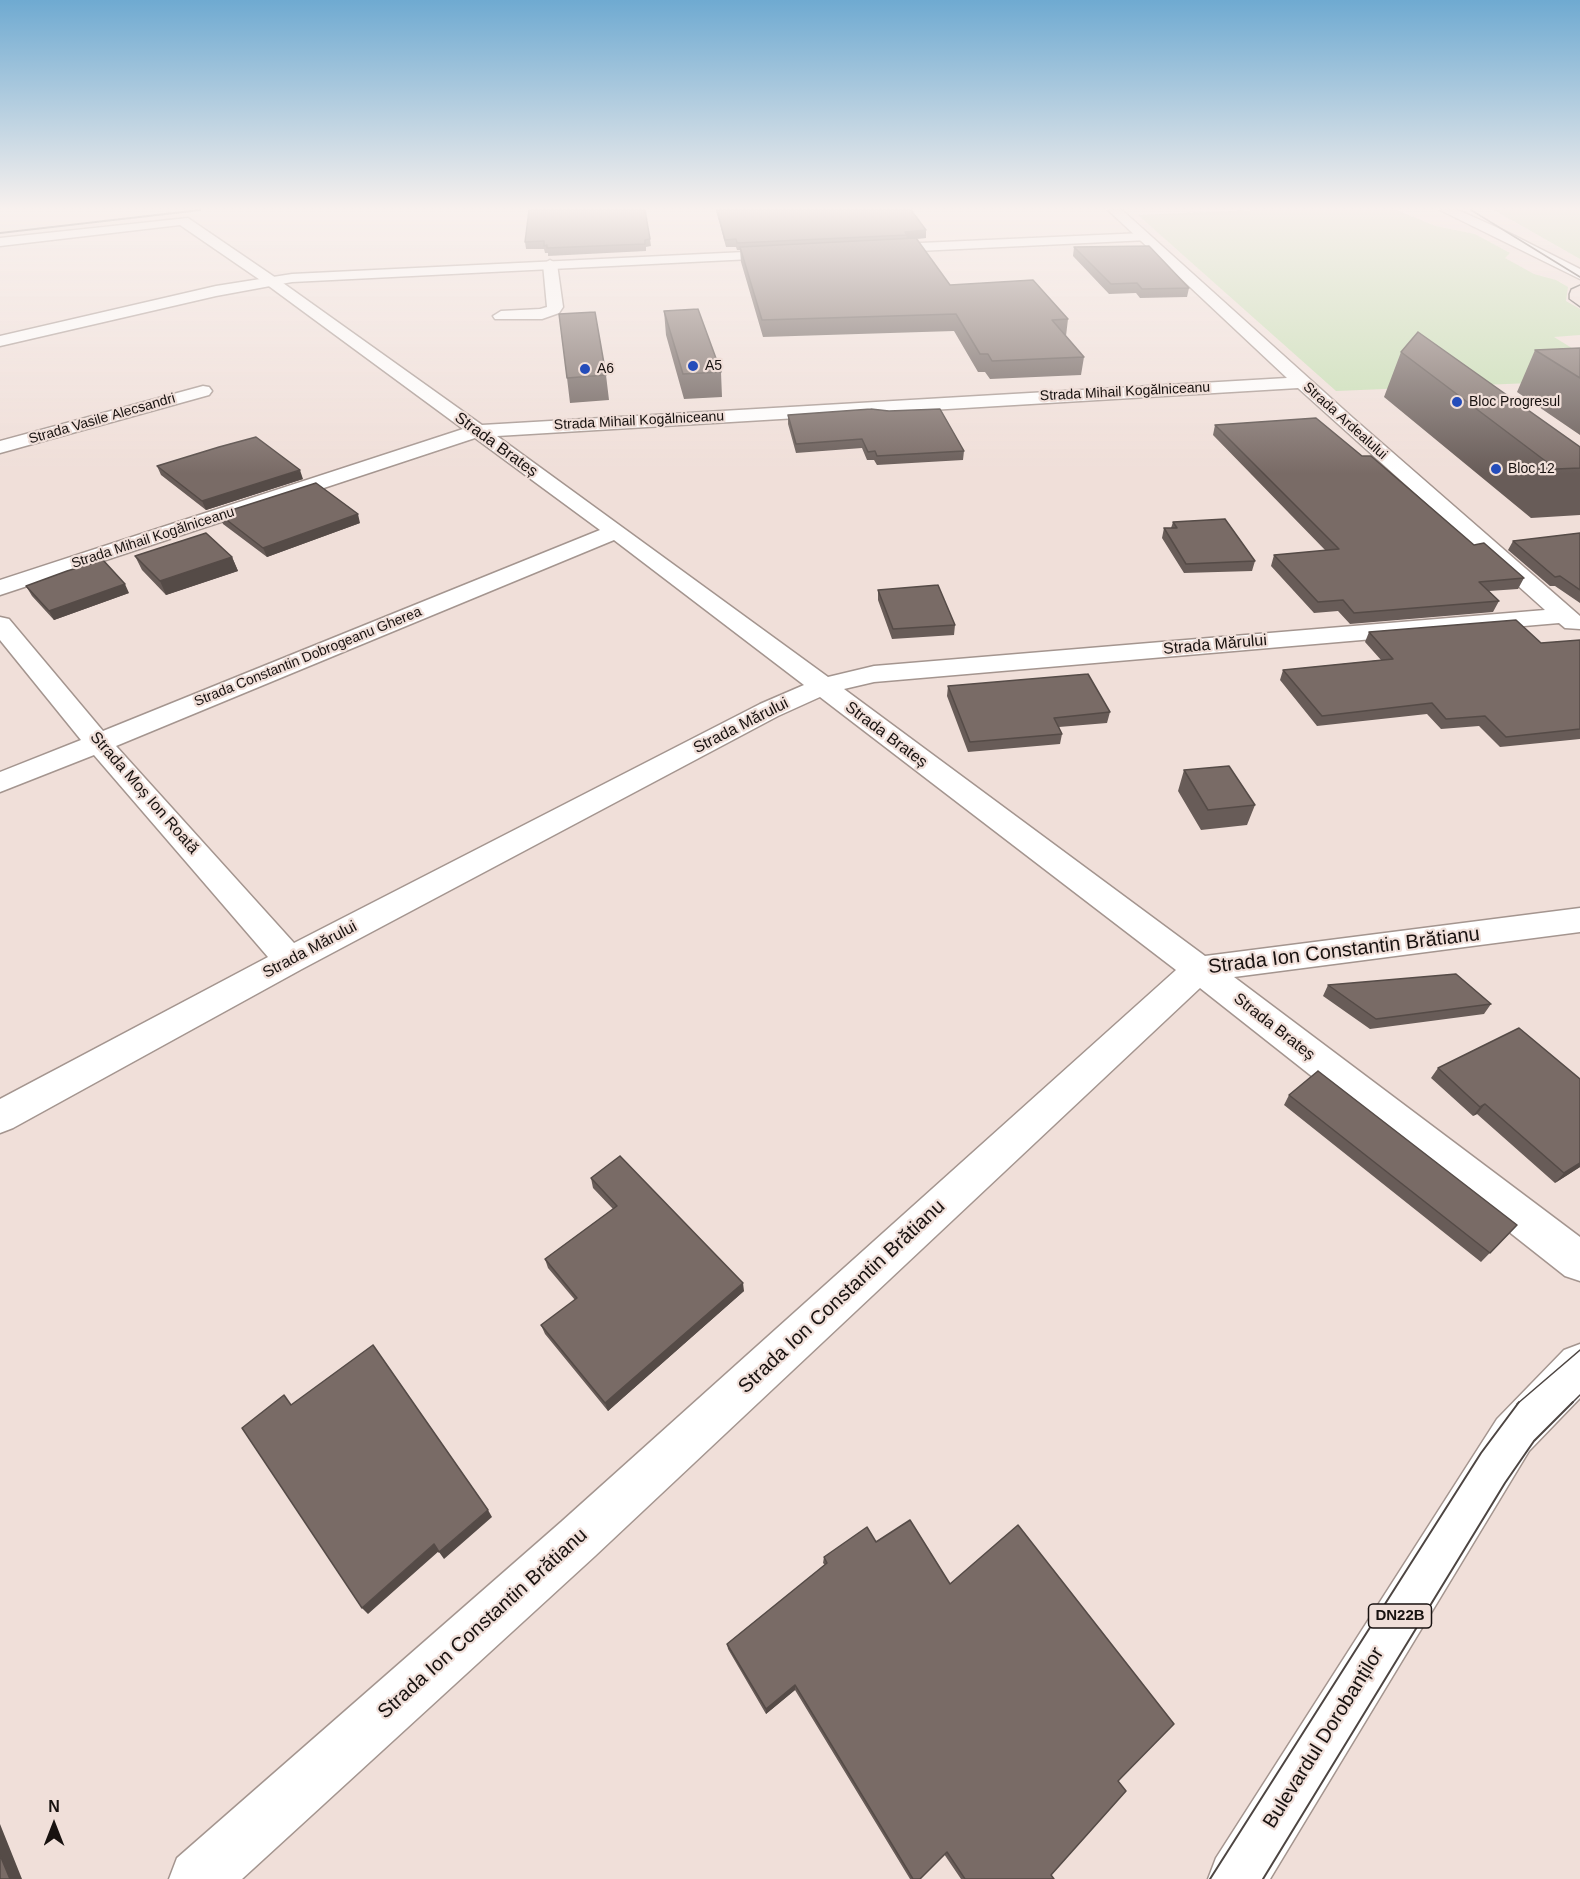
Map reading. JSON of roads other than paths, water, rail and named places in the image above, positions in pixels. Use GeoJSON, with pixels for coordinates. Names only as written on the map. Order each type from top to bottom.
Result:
{"type":"FeatureCollection","features":[{"type":"Feature","properties":{"kind":"street"},"geometry":{"type":"LineString","coordinates":[[0,341],[187,298]]}},
{"type":"Feature","properties":{"kind":"street","name":"Strada Brateș"},"geometry":{"type":"LineString","coordinates":[[294,298],[616,531],[1199,969],[1580,1262]]}},
{"type":"Feature","properties":{"kind":"street"},"geometry":{"type":"LineString","coordinates":[[501,316],[542,314],[553,310],[554,298]]}},
{"type":"Feature","properties":{"kind":"street","name":"Strada Ardealului"},"geometry":{"type":"LineString","coordinates":[[1210,298],[1573,621]]}},
{"type":"Feature","properties":{"kind":"street","name":"Strada Mihail Kogălniceanu"},"geometry":{"type":"LineString","coordinates":[[0,588],[477,431],[1303,382]]}},
{"type":"Feature","properties":{"kind":"street","name":"Strada Vasile Alecsandri"},"geometry":{"type":"LineString","coordinates":[[0,447],[203,391]]}},
{"type":"Feature","properties":{"kind":"street","name":"Strada Constantin Dobrogeanu Gherea"},"geometry":{"type":"LineString","coordinates":[[0,783],[616,531]]}},
{"type":"Feature","properties":{"kind":"street","name":"Strada Mărului"},"geometry":{"type":"LineString","coordinates":[[0,1117],[290,960],[769,710],[821,687],[874,674],[1573,621]]}},
{"type":"Feature","properties":{"kind":"street","name":"Strada Moș Ion Roată"},"geometry":{"type":"LineString","coordinates":[[0,624],[98,742],[290,960]]}},
{"type":"Feature","properties":{"kind":"street","name":"Strada Ion Constantin Brătianu"},"geometry":{"type":"LineString","coordinates":[[198,1879],[570,1547],[1199,969],[1580,920]]}},
{"type":"Feature","properties":{"kind":"street","name":"Bulevardul Dorobanților"},"geometry":{"type":"LineString","coordinates":[[1237,1879],[1513,1435],[1580,1366]]}},
{"type":"Feature","properties":{"kind":"tram line"},"geometry":{"type":"LineString","coordinates":[[1569,298],[1580,307]]}},
{"type":"Feature","properties":{"kind":"tram line"},"geometry":{"type":"LineString","coordinates":[[1518,1403],[1580,1350]]}},
{"type":"Feature","properties":{"kind":"tram line"},"geometry":{"type":"LineString","coordinates":[[1263,1879],[1505,1483],[1534,1441],[1580,1395]]}},
{"type":"Feature","properties":{"kind":"tram line"},"geometry":{"type":"LineString","coordinates":[[1210,1879],[1481,1453],[1518,1403]]}},
{"type":"Feature","properties":{"kind":"place","name":"A5"},"geometry":{"type":"Point","coordinates":[693,366]}},
{"type":"Feature","properties":{"kind":"place","name":"A6"},"geometry":{"type":"Point","coordinates":[585,369]}},
{"type":"Feature","properties":{"kind":"place","name":"Bloc Progresul"},"geometry":{"type":"Point","coordinates":[1457,402]}},
{"type":"Feature","properties":{"kind":"place","name":"Bloc 12"},"geometry":{"type":"Point","coordinates":[1496,469]}}]}
